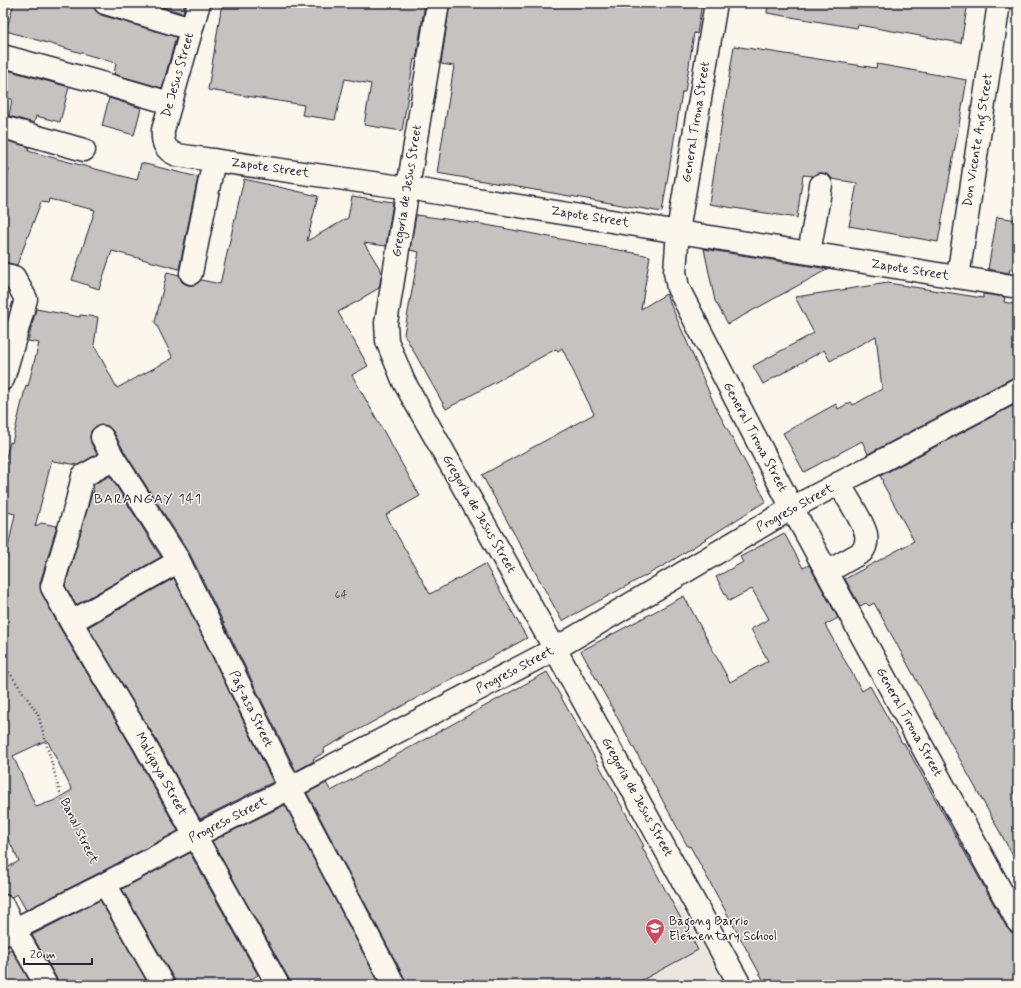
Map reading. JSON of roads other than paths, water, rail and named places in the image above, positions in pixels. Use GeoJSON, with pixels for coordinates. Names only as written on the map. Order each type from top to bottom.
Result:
{"type":"FeatureCollection","features":[{"type":"Feature","properties":{"kind":"street"},"geometry":{"type":"LineString","coordinates":[[105,3],[191,29]]}},
{"type":"Feature","properties":{"kind":"street","name":"De Jesus Street"},"geometry":{"type":"LineString","coordinates":[[164,146],[162,138],[163,130],[199,3]]}},
{"type":"Feature","properties":{"kind":"street","name":"Gregoria de Jesus Street"},"geometry":{"type":"LineString","coordinates":[[438,3],[389,299],[386,323],[387,341],[404,382],[555,649],[740,985]]}},
{"type":"Feature","properties":{"kind":"street","name":"General Tirona Street"},"geometry":{"type":"LineString","coordinates":[[716,3],[678,231],[675,272],[678,288],[792,508],[1018,922]]}},
{"type":"Feature","properties":{"kind":"street","name":"Don Vicente Ang Street"},"geometry":{"type":"LineString","coordinates":[[958,277],[999,3]]}},
{"type":"Feature","properties":{"kind":"street"},"geometry":{"type":"LineString","coordinates":[[3,56],[98,82],[170,104]]}},
{"type":"Feature","properties":{"kind":"street"},"geometry":{"type":"LineString","coordinates":[[3,126],[84,150]]}},
{"type":"Feature","properties":{"kind":"street","name":"Zapote Street"},"geometry":{"type":"LineString","coordinates":[[164,146],[177,155],[408,188],[1018,287]]}},
{"type":"Feature","properties":{"kind":"street"},"geometry":{"type":"LineString","coordinates":[[191,273],[214,160]]}},
{"type":"Feature","properties":{"kind":"street"},"geometry":{"type":"LineString","coordinates":[[809,253],[821,185]]}},
{"type":"Feature","properties":{"kind":"street"},"geometry":{"type":"LineString","coordinates":[[3,274],[14,277],[26,299],[3,379]]}},
{"type":"Feature","properties":{"kind":"street","name":"Progreso Street"},"geometry":{"type":"LineString","coordinates":[[9,932],[105,884],[555,649],[792,508],[1018,389]]}},
{"type":"Feature","properties":{"kind":"street","name":"Pag-asa Street"},"geometry":{"type":"LineString","coordinates":[[102,437],[114,459],[179,561],[290,788],[394,985]]}},
{"type":"Feature","properties":{"kind":"street","name":"Maligaya Street"},"geometry":{"type":"LineString","coordinates":[[114,459],[82,476],[76,505],[52,587],[70,622],[143,742],[278,985]]}},
{"type":"Feature","properties":{"kind":"street"},"geometry":{"type":"LineString","coordinates":[[827,572],[862,552],[867,542],[864,527],[839,483]]}},
{"type":"Feature","properties":{"kind":"street"},"geometry":{"type":"LineString","coordinates":[[70,622],[179,561]]}},
{"type":"Feature","properties":{"kind":"street"},"geometry":{"type":"LineString","coordinates":[[105,884],[163,985]]}},
{"type":"Feature","properties":{"kind":"street"},"geometry":{"type":"LineString","coordinates":[[3,906],[9,932],[46,985]]}},
{"type":"Feature","properties":{"kind":"place","name":"Bagong Barrio Elementary School"},"geometry":{"type":"Point","coordinates":[655,945]}},
{"type":"Feature","properties":{"kind":"district","name":"BARANGAY 141"},"geometry":{"type":"Point","coordinates":[148,499]}}]}
